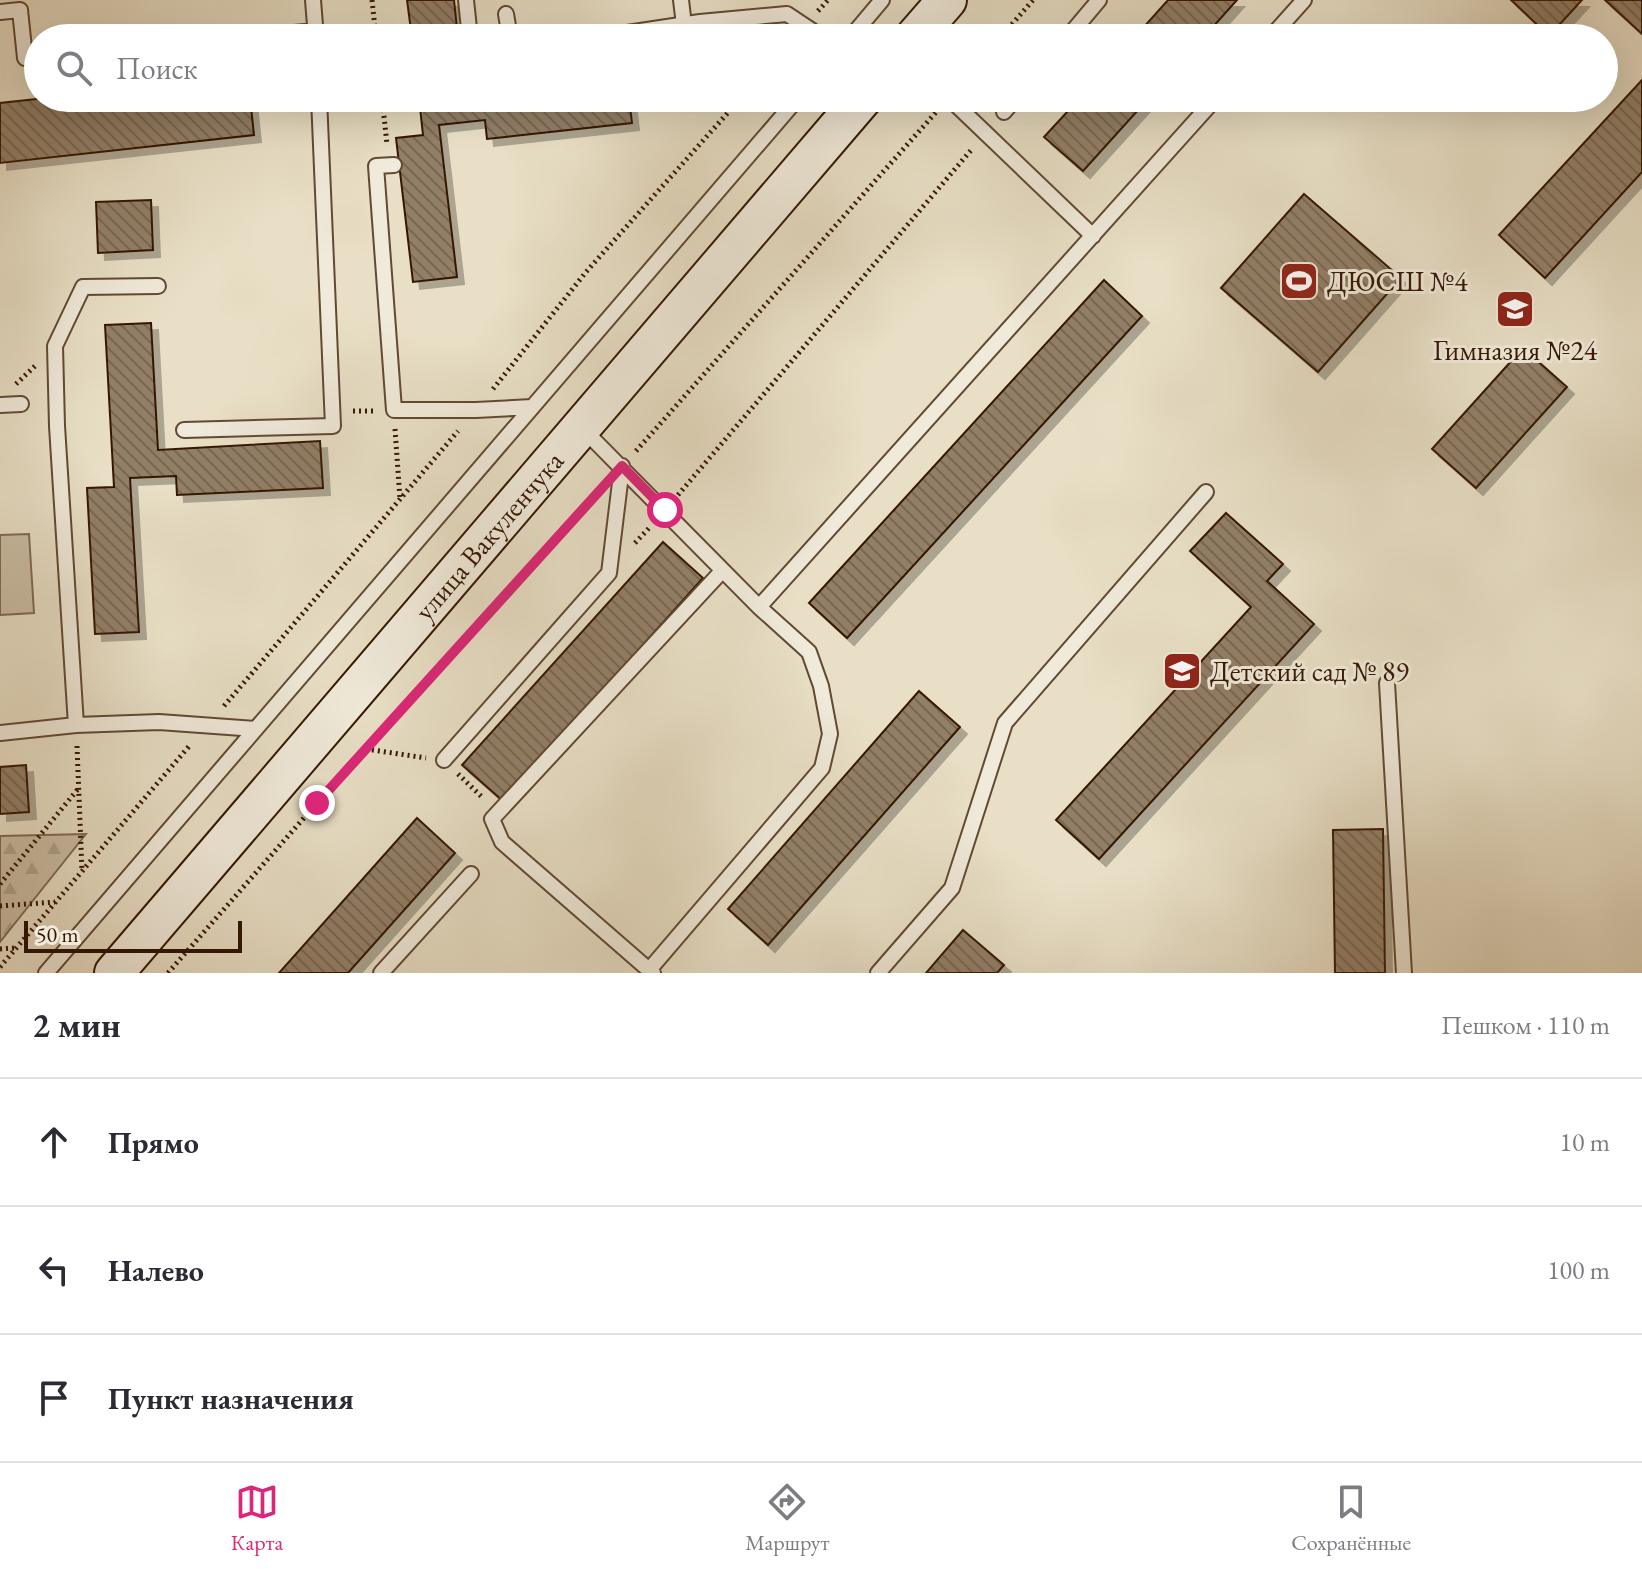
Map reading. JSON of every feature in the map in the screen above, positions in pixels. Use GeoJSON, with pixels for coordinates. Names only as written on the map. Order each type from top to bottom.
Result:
{"type":"FeatureCollection","features":[{"type":"Feature","properties":{"kind":"main road"},"geometry":{"type":"LineString","coordinates":[[926,24],[947,0]]}},
{"type":"Feature","properties":{"kind":"main road","name":"улица Вакуленчука"},"geometry":{"type":"LineString","coordinates":[[114,973],[851,112]]}},
{"type":"Feature","properties":{"kind":"lane"},"geometry":{"type":"LineString","coordinates":[[313,0],[315,24]]}},
{"type":"Feature","properties":{"kind":"lane"},"geometry":{"type":"LineString","coordinates":[[466,0],[469,24]]}},
{"type":"Feature","properties":{"kind":"lane"},"geometry":{"type":"LineString","coordinates":[[681,0],[684,24]]}},
{"type":"Feature","properties":{"kind":"lane"},"geometry":{"type":"LineString","coordinates":[[862,24],[882,0]]}},
{"type":"Feature","properties":{"kind":"lane"},"geometry":{"type":"LineString","coordinates":[[1079,24],[1099,0]]}},
{"type":"Feature","properties":{"kind":"lane"},"geometry":{"type":"LineString","coordinates":[[1283,24],[1304,0]]}},
{"type":"Feature","properties":{"kind":"lane"},"geometry":{"type":"LineString","coordinates":[[0,12],[20,10],[24,48]]}},
{"type":"Feature","properties":{"kind":"lane"},"geometry":{"type":"LineString","coordinates":[[506,14],[508,24]]}},
{"type":"Feature","properties":{"kind":"lane"},"geometry":{"type":"LineString","coordinates":[[693,24],[787,14],[802,24]]}},
{"type":"Feature","properties":{"kind":"lane"},"geometry":{"type":"LineString","coordinates":[[184,430],[333,426],[320,112]]}},
{"type":"Feature","properties":{"kind":"lane"},"geometry":{"type":"LineString","coordinates":[[46,973],[786,112]]}},
{"type":"Feature","properties":{"kind":"lane"},"geometry":{"type":"LineString","coordinates":[[959,112],[986,132],[1093,236]]}},
{"type":"Feature","properties":{"kind":"lane"},"geometry":{"type":"LineString","coordinates":[[759,607],[1204,112]]}},
{"type":"Feature","properties":{"kind":"lane"},"geometry":{"type":"LineString","coordinates":[[392,165],[376,166],[394,410],[532,407]]}},
{"type":"Feature","properties":{"kind":"lane"},"geometry":{"type":"LineString","coordinates":[[76,725],[57,426],[55,346],[83,287],[158,286]]}},
{"type":"Feature","properties":{"kind":"lane"},"geometry":{"type":"LineString","coordinates":[[0,405],[21,404]]}},
{"type":"Feature","properties":{"kind":"lane"},"geometry":{"type":"LineString","coordinates":[[581,427],[722,571],[809,652],[821,686],[830,734],[822,768],[651,971],[502,842],[492,819],[722,571]]}},
{"type":"Feature","properties":{"kind":"lane"},"geometry":{"type":"LineString","coordinates":[[444,760],[609,573],[622,466]]}},
{"type":"Feature","properties":{"kind":"lane"},"geometry":{"type":"LineString","coordinates":[[878,973],[952,888],[1005,723],[1206,492]]}},
{"type":"Feature","properties":{"kind":"lane"},"geometry":{"type":"LineString","coordinates":[[1387,683],[1404,973]]}},
{"type":"Feature","properties":{"kind":"lane"},"geometry":{"type":"LineString","coordinates":[[0,733],[76,725],[159,722],[256,729]]}},
{"type":"Feature","properties":{"kind":"lane"},"geometry":{"type":"LineString","coordinates":[[381,973],[471,874]]}},
{"type":"Feature","properties":{"kind":"path"},"geometry":{"type":"LineString","coordinates":[[372,0],[375,24]]}},
{"type":"Feature","properties":{"kind":"path"},"geometry":{"type":"LineString","coordinates":[[1012,24],[1033,0]]}},
{"type":"Feature","properties":{"kind":"path"},"geometry":{"type":"LineString","coordinates":[[384,112],[392,165]]}},
{"type":"Feature","properties":{"kind":"path"},"geometry":{"type":"LineString","coordinates":[[0,967],[476,410],[586,272],[729,112]]}},
{"type":"Feature","properties":{"kind":"path"},"geometry":{"type":"LineString","coordinates":[[168,973],[936,112]]}},
{"type":"Feature","properties":{"kind":"path"},"geometry":{"type":"LineString","coordinates":[[665,510],[986,132]]}},
{"type":"Feature","properties":{"kind":"path"},"geometry":{"type":"LineString","coordinates":[[11,389],[55,346]]}},
{"type":"Feature","properties":{"kind":"path"},"geometry":{"type":"LineString","coordinates":[[394,410],[400,500]]}},
{"type":"Feature","properties":{"kind":"path"},"geometry":{"type":"LineString","coordinates":[[76,725],[82,872]]}},
{"type":"Feature","properties":{"kind":"path"},"geometry":{"type":"LineString","coordinates":[[366,749],[444,760],[498,812]]}},
{"type":"Feature","properties":{"kind":"path"},"geometry":{"type":"LineString","coordinates":[[0,884],[79,788]]}},
{"type":"Feature","properties":{"kind":"path"},"geometry":{"type":"LineString","coordinates":[[0,906],[56,902]]}},
{"type":"Feature","properties":{"kind":"path"},"geometry":{"type":"LineString","coordinates":[[0,949],[16,948]]}},
{"type":"Feature","properties":{"kind":"path"},"geometry":{"type":"LineString","coordinates":[[176,964],[176,973]]}},
{"type":"Feature","properties":{"kind":"green space"},"geometry":{"type":"Polygon","coordinates":[[[29,534],[34,613],[0,615],[0,535],[29,534]]]}},
{"type":"Feature","properties":{"kind":"green space"},"geometry":{"type":"Polygon","coordinates":[[[86,834],[0,942],[0,836],[86,834]]]}},
{"type":"Feature","properties":{"kind":"building"},"geometry":{"type":"Polygon","coordinates":[[[407,0],[454,0],[457,24],[410,24],[407,0]]]}},
{"type":"Feature","properties":{"kind":"building"},"geometry":{"type":"Polygon","coordinates":[[[1168,0],[1237,0],[1216,24],[1147,24],[1168,0]]]}},
{"type":"Feature","properties":{"kind":"building"},"geometry":{"type":"Polygon","coordinates":[[[1511,0],[1582,0],[1560,24],[1536,24],[1511,0]]]}},
{"type":"Feature","properties":{"kind":"building"},"geometry":{"type":"Polygon","coordinates":[[[1605,0],[1642,0],[1642,34],[1605,0]]]}},
{"type":"Feature","properties":{"kind":"building"},"geometry":{"type":"Polygon","coordinates":[[[1642,80],[1642,172],[1545,278],[1499,235],[1612,112],[1618,112],[1618,106],[1642,80]]]}},
{"type":"Feature","properties":{"kind":"building"},"geometry":{"type":"Polygon","coordinates":[[[24,100],[24,112],[252,112],[254,135],[0,163],[0,103],[24,100]]]}},
{"type":"Feature","properties":{"kind":"building"},"geometry":{"type":"Polygon","coordinates":[[[421,112],[631,112],[632,123],[487,139],[485,120],[439,125],[457,277],[413,282],[396,138],[423,135],[421,112]]]}},
{"type":"Feature","properties":{"kind":"building"},"geometry":{"type":"Polygon","coordinates":[[[1067,112],[1136,112],[1083,171],[1044,137],[1067,112]]]}},
{"type":"Feature","properties":{"kind":"building"},"geometry":{"type":"Polygon","coordinates":[[[1304,194],[1401,278],[1318,372],[1221,288],[1304,194]]]}},
{"type":"Feature","properties":{"kind":"building"},"geometry":{"type":"Polygon","coordinates":[[[151,200],[153,250],[98,253],[96,202],[151,200]]]}},
{"type":"Feature","properties":{"kind":"building"},"geometry":{"type":"Polygon","coordinates":[[[1104,280],[1142,316],[847,638],[809,603],[1104,280]]]}},
{"type":"Feature","properties":{"kind":"building"},"geometry":{"type":"Polygon","coordinates":[[[151,323],[158,450],[320,441],[323,488],[177,495],[176,476],[130,478],[139,632],[95,634],[87,488],[114,487],[105,325],[151,323]]]}},
{"type":"Feature","properties":{"kind":"building"},"geometry":{"type":"Polygon","coordinates":[[[1523,348],[1567,387],[1476,488],[1432,449],[1523,348]]]}},
{"type":"Feature","properties":{"kind":"building"},"geometry":{"type":"Polygon","coordinates":[[[1226,513],[1283,564],[1267,581],[1314,624],[1099,859],[1056,820],[1251,607],[1190,551],[1226,513]]]}},
{"type":"Feature","properties":{"kind":"building"},"geometry":{"type":"Polygon","coordinates":[[[663,542],[703,578],[503,801],[462,765],[663,542]]]}},
{"type":"Feature","properties":{"kind":"building"},"geometry":{"type":"Polygon","coordinates":[[[919,691],[960,727],[768,945],[728,909],[919,691]]]}},
{"type":"Feature","properties":{"kind":"building"},"geometry":{"type":"Polygon","coordinates":[[[26,765],[29,812],[0,814],[0,767],[26,765]]]}},
{"type":"Feature","properties":{"kind":"building"},"geometry":{"type":"Polygon","coordinates":[[[417,818],[455,853],[348,973],[279,973],[417,818]]]}},
{"type":"Feature","properties":{"kind":"building"},"geometry":{"type":"Polygon","coordinates":[[[1383,829],[1385,973],[1335,973],[1333,830],[1383,829]]]}},
{"type":"Feature","properties":{"kind":"building"},"geometry":{"type":"Polygon","coordinates":[[[963,930],[1004,965],[997,973],[926,973],[963,930]]]}},
{"type":"Feature","properties":{"kind":"place","name":"ДЮСШ №4"},"geometry":{"type":"Point","coordinates":[1299,281]}},
{"type":"Feature","properties":{"kind":"place","name":"Гимназия №24"},"geometry":{"type":"Point","coordinates":[1515,309]}},
{"type":"Feature","properties":{"kind":"place","name":"Детский сад № 89"},"geometry":{"type":"Point","coordinates":[1182,671]}},
{"type":"Feature","properties":{"kind":"route"},"geometry":{"type":"LineString","coordinates":[[317,803],[622,466],[665,510]]}}]}
